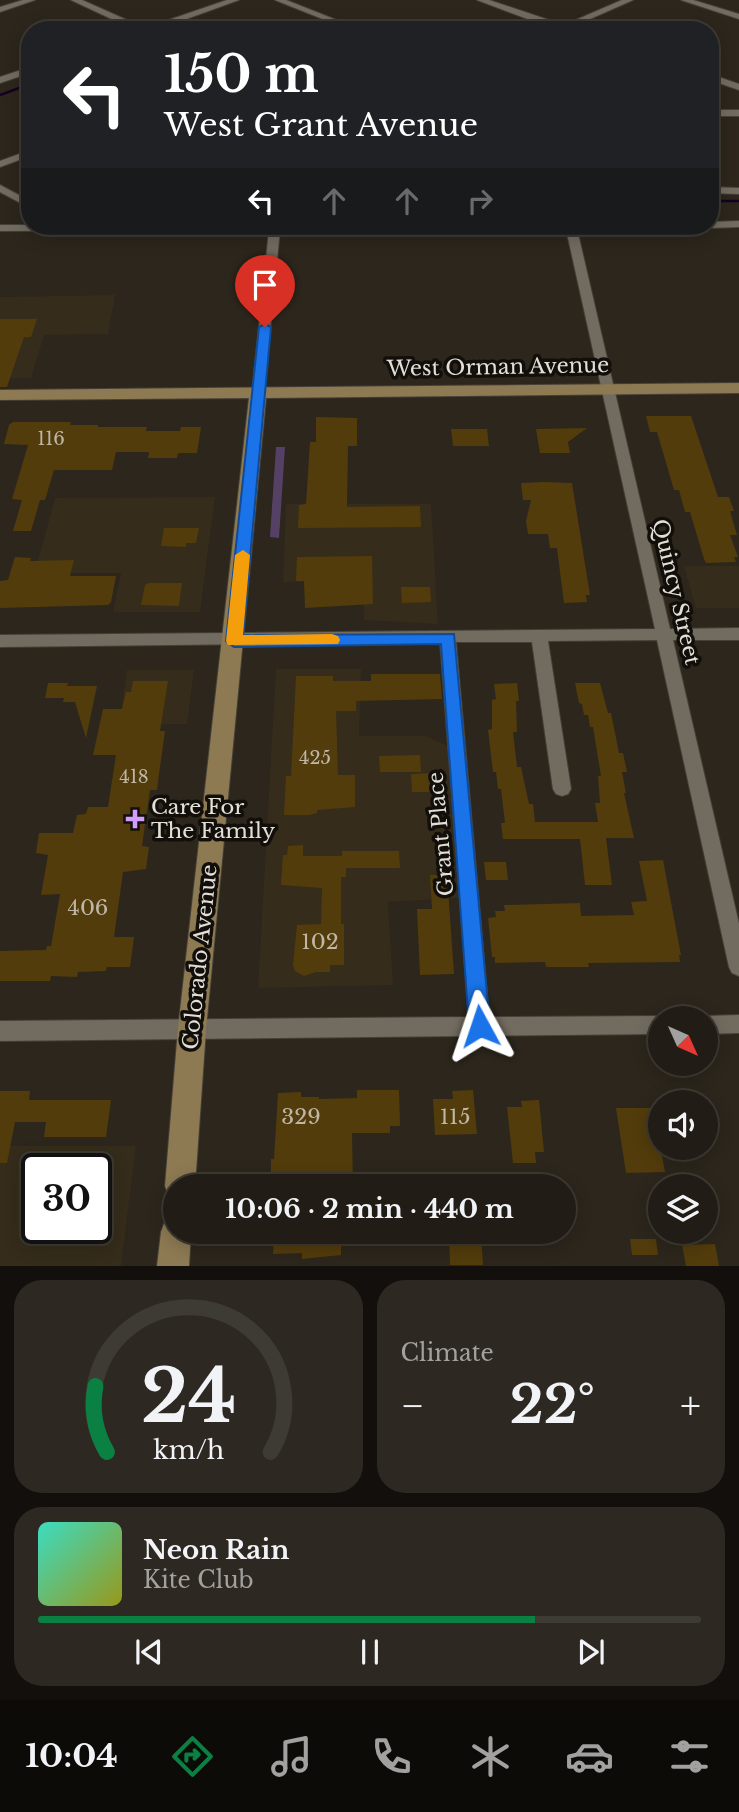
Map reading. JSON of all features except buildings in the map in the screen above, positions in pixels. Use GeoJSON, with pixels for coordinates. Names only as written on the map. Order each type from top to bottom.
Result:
{"type":"FeatureCollection","features":[{"type":"Feature","properties":{"kind":"street"},"geometry":{"type":"LineString","coordinates":[[0,10],[31,0]]}},
{"type":"Feature","properties":{"kind":"street"},"geometry":{"type":"LineString","coordinates":[[75,0],[124,21]]}},
{"type":"Feature","properties":{"kind":"street"},"geometry":{"type":"LineString","coordinates":[[172,21],[235,0]]}},
{"type":"Feature","properties":{"kind":"street"},"geometry":{"type":"LineString","coordinates":[[279,0],[333,21]]}},
{"type":"Feature","properties":{"kind":"street"},"geometry":{"type":"LineString","coordinates":[[481,0],[542,21]]}},
{"type":"Feature","properties":{"kind":"street"},"geometry":{"type":"LineString","coordinates":[[583,21],[629,0]]}},
{"type":"Feature","properties":{"kind":"street"},"geometry":{"type":"LineString","coordinates":[[685,0],[739,17]]}},
{"type":"Feature","properties":{"kind":"street"},"geometry":{"type":"LineString","coordinates":[[0,80],[21,73]]}},
{"type":"Feature","properties":{"kind":"street"},"geometry":{"type":"LineString","coordinates":[[719,80],[739,87]]}},
{"type":"Feature","properties":{"kind":"street"},"geometry":{"type":"LineString","coordinates":[[719,113],[739,113]]}},
{"type":"Feature","properties":{"kind":"street"},"geometry":{"type":"LineString","coordinates":[[0,164],[21,156]]}},
{"type":"Feature","properties":{"kind":"street"},"geometry":{"type":"LineString","coordinates":[[0,188],[21,200]]}},
{"type":"Feature","properties":{"kind":"street"},"geometry":{"type":"LineString","coordinates":[[719,190],[739,191]]}},
{"type":"Feature","properties":{"kind":"street"},"geometry":{"type":"LineString","coordinates":[[719,225],[739,225]]}},
{"type":"Feature","properties":{"kind":"street"},"geometry":{"type":"LineString","coordinates":[[0,228],[21,228]]}},
{"type":"Feature","properties":{"kind":"street","name":"Colorado Avenue"},"geometry":{"type":"LineString","coordinates":[[181,1174],[192,1029],[274,235]]}},
{"type":"Feature","properties":{"kind":"street","name":"Quincy Street"},"geometry":{"type":"LineString","coordinates":[[573,235],[739,967]]}},
{"type":"Feature","properties":{"kind":"street","name":"West Orman Avenue"},"geometry":{"type":"LineString","coordinates":[[0,395],[739,388]]}},
{"type":"Feature","properties":{"kind":"street"},"geometry":{"type":"LineString","coordinates":[[0,641],[739,635]]}},
{"type":"Feature","properties":{"kind":"street"},"geometry":{"type":"LineString","coordinates":[[539,637],[562,789]]}},
{"type":"Feature","properties":{"kind":"street","name":"Grant Place"},"geometry":{"type":"LineString","coordinates":[[448,638],[480,1026]]}},
{"type":"Feature","properties":{"kind":"street"},"geometry":{"type":"LineString","coordinates":[[718,1025],[739,1024]]}},
{"type":"Feature","properties":{"kind":"street"},"geometry":{"type":"LineString","coordinates":[[0,1031],[648,1025]]}},
{"type":"Feature","properties":{"kind":"street"},"geometry":{"type":"LineString","coordinates":[[173,1266],[175,1244]]}},
{"type":"Feature","properties":{"kind":"shaded area"},"geometry":{"type":"Polygon","coordinates":[[[115,295],[108,334],[44,335],[31,378],[0,378],[0,297],[115,295]]]}},
{"type":"Feature","properties":{"kind":"shaded area"},"geometry":{"type":"Polygon","coordinates":[[[276,447],[285,447],[279,538],[270,537],[276,447]]]}},
{"type":"Feature","properties":{"kind":"shaded area"},"geometry":{"type":"Polygon","coordinates":[[[215,497],[200,612],[113,612],[121,573],[35,573],[55,498],[215,497]]]}},
{"type":"Feature","properties":{"kind":"shaded area"},"geometry":{"type":"Polygon","coordinates":[[[286,504],[431,504],[438,624],[364,620],[363,580],[283,582],[286,504]]]}},
{"type":"Feature","properties":{"kind":"shaded area"},"geometry":{"type":"Polygon","coordinates":[[[684,566],[739,566],[739,608],[696,608],[684,566]]]}},
{"type":"Feature","properties":{"kind":"shaded area"},"geometry":{"type":"Polygon","coordinates":[[[276,669],[361,669],[359,736],[426,736],[450,747],[458,898],[388,902],[393,985],[258,988],[276,669]]]}},
{"type":"Feature","properties":{"kind":"shaded area"},"geometry":{"type":"Polygon","coordinates":[[[127,670],[194,670],[187,724],[119,725],[127,670]]]}},
{"type":"Feature","properties":{"kind":"shaded area"},"geometry":{"type":"Polygon","coordinates":[[[0,1146],[136,1146],[121,1266],[0,1266],[0,1146]]]}},
{"type":"Feature","properties":{"kind":"waterway"},"geometry":{"type":"LineString","coordinates":[[0,95],[21,87]]}},
{"type":"Feature","properties":{"kind":"waterway"},"geometry":{"type":"LineString","coordinates":[[719,201],[739,201]]}},
{"type":"Feature","properties":{"kind":"slow traffic"},"geometry":{"type":"LineString","coordinates":[[243,555],[234,641],[332,640]]}},
{"type":"Feature","properties":{"kind":"place","name":"Care For The Family"},"geometry":{"type":"Point","coordinates":[135,819]}},
{"type":"Feature","properties":{"kind":"route"},"geometry":{"type":"LineString","coordinates":[[265,327],[234,641],[448,638],[480,1026]]}}]}
